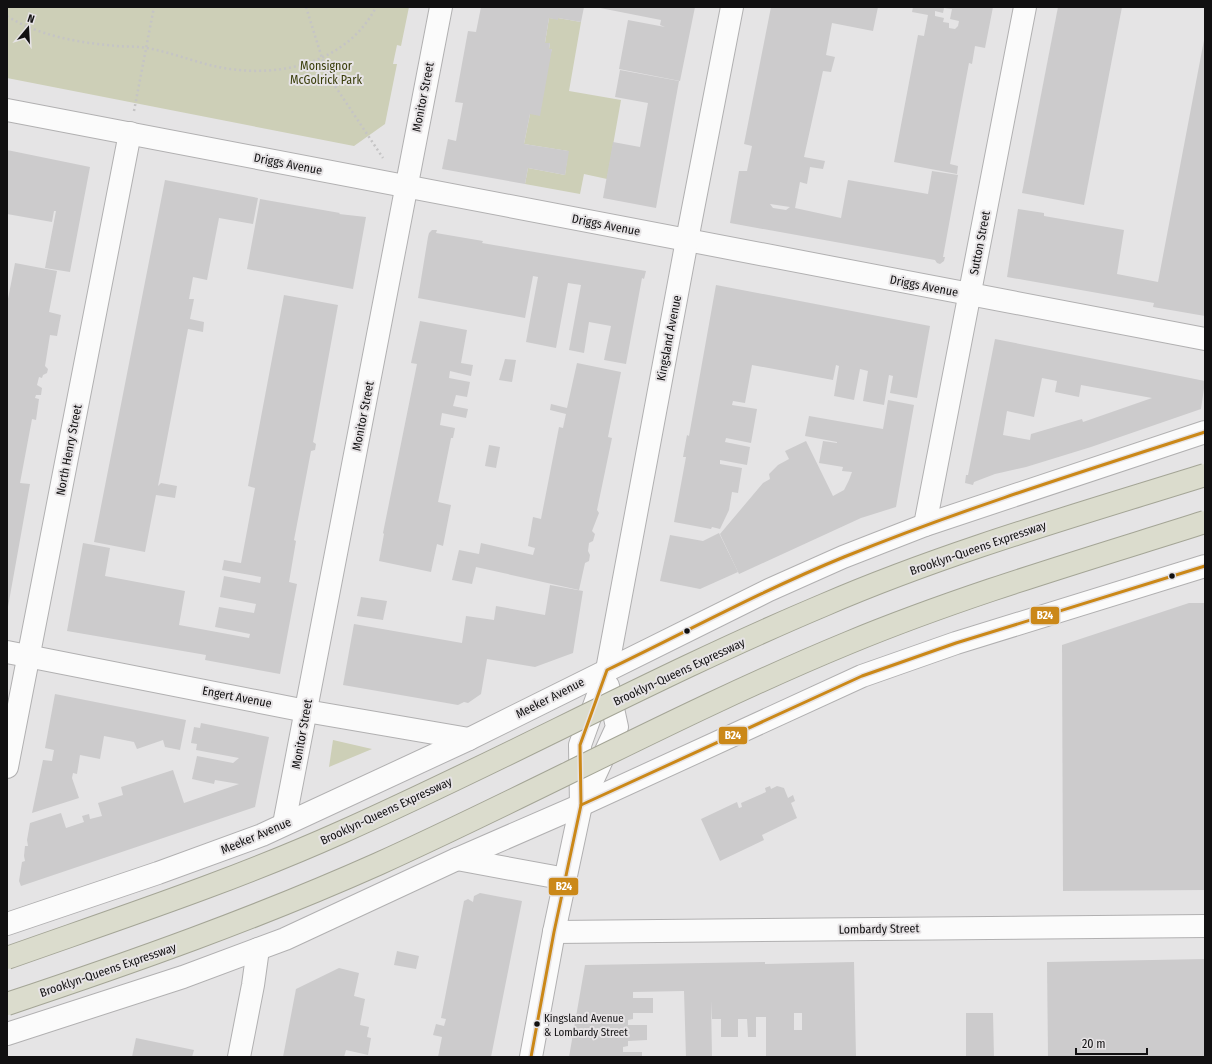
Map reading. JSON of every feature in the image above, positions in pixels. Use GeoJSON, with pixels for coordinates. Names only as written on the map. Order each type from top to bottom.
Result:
{"type":"FeatureCollection","features":[{"type":"Feature","properties":{"kind":"highway","name":"Brooklyn-Queens Expressway"},"geometry":{"type":"LineString","coordinates":[[7,958],[170,902],[262,867],[383,813],[706,658],[849,595],[949,557],[1205,474]]}},
{"type":"Feature","properties":{"kind":"highway","name":"Brooklyn-Queens Expressway"},"geometry":{"type":"LineString","coordinates":[[7,1004],[207,935],[335,883],[380,863],[756,683],[859,638],[987,592],[1205,522]]}},
{"type":"Feature","properties":{"kind":"street","name":"Monitor Street"},"geometry":{"type":"LineString","coordinates":[[284,824],[441,7]]}},
{"type":"Feature","properties":{"kind":"street","name":"Kingsland Avenue"},"geometry":{"type":"LineString","coordinates":[[531,1057],[554,932],[581,805],[580,745],[607,670],[732,7]]}},
{"type":"Feature","properties":{"kind":"street","name":"Sutton Street"},"geometry":{"type":"LineString","coordinates":[[925,525],[1025,7]]}},
{"type":"Feature","properties":{"kind":"street","name":"Driggs Avenue"},"geometry":{"type":"LineString","coordinates":[[7,110],[1205,339]]}},
{"type":"Feature","properties":{"kind":"street","name":"North Henry Street"},"geometry":{"type":"LineString","coordinates":[[7,766],[30,657],[130,133]]}},
{"type":"Feature","properties":{"kind":"street","name":"Meeker Avenue"},"geometry":{"type":"LineString","coordinates":[[7,924],[222,851],[284,824],[468,739],[769,590],[843,558],[925,525],[1205,432]]}},
{"type":"Feature","properties":{"kind":"street"},"geometry":{"type":"LineString","coordinates":[[7,1034],[183,977],[310,929],[457,859],[581,805],[862,676],[956,643],[1205,566]]}},
{"type":"Feature","properties":{"kind":"street","name":"Engert Avenue"},"geometry":{"type":"LineString","coordinates":[[7,652],[306,710],[468,739]]}},
{"type":"Feature","properties":{"kind":"street","name":"Kingsland Avenue"},"geometry":{"type":"LineString","coordinates":[[581,805],[617,727],[609,694],[607,670]]}},
{"type":"Feature","properties":{"kind":"street"},"geometry":{"type":"LineString","coordinates":[[457,859],[566,879]]}},
{"type":"Feature","properties":{"kind":"street","name":"Lombardy Street"},"geometry":{"type":"LineString","coordinates":[[554,932],[1205,926]]}},
{"type":"Feature","properties":{"kind":"street"},"geometry":{"type":"LineString","coordinates":[[239,1057],[253,985],[258,949]]}},
{"type":"Feature","properties":{"kind":"path"},"geometry":{"type":"LineString","coordinates":[[134,112],[154,7]]}},
{"type":"Feature","properties":{"kind":"path"},"geometry":{"type":"LineString","coordinates":[[306,7],[327,74],[385,160]]}},
{"type":"Feature","properties":{"kind":"path"},"geometry":{"type":"LineString","coordinates":[[7,16],[40,32],[66,39],[96,44],[146,47],[209,65],[252,71],[303,65],[323,59],[340,48],[359,32],[376,7]]}},
{"type":"Feature","properties":{"kind":"green space","name":"Monsignor McGolrick Park"},"geometry":{"type":"Polygon","coordinates":[[[7,7],[409,7],[401,46],[397,45],[393,64],[397,64],[385,124],[354,146],[7,78],[7,7]]]}},
{"type":"Feature","properties":{"kind":"green space"},"geometry":{"type":"Polygon","coordinates":[[[549,18],[581,22],[569,91],[621,100],[607,179],[584,174],[580,194],[525,184],[528,168],[565,175],[568,151],[524,144],[530,114],[552,49],[549,49],[550,43],[545,43],[549,18]]]}},
{"type":"Feature","properties":{"kind":"green space"},"geometry":{"type":"Polygon","coordinates":[[[333,740],[372,749],[329,767],[333,740]]]}},
{"type":"Feature","properties":{"kind":"building"},"geometry":{"type":"Polygon","coordinates":[[[481,7],[584,7],[581,22],[549,18],[545,43],[550,43],[549,49],[552,49],[540,116],[530,114],[524,144],[569,151],[565,175],[528,168],[525,184],[442,169],[448,139],[456,141],[463,103],[455,102],[468,31],[476,32],[481,7]]]}},
{"type":"Feature","properties":{"kind":"building"},"geometry":{"type":"Polygon","coordinates":[[[595,7],[695,7],[680,81],[619,69],[628,20],[665,27],[660,25],[661,20],[595,7]]]}},
{"type":"Feature","properties":{"kind":"building"},"geometry":{"type":"Polygon","coordinates":[[[771,7],[878,7],[873,31],[832,23],[826,55],[835,57],[831,72],[823,71],[804,157],[825,161],[823,169],[810,167],[807,184],[800,182],[795,208],[841,218],[848,180],[928,194],[932,171],[958,175],[943,257],[945,257],[944,261],[940,264],[935,260],[730,223],[739,171],[747,171],[752,146],[744,144],[771,7]],[[770,204],[773,208],[786,210],[790,207],[770,204]]]}},
{"type":"Feature","properties":{"kind":"building"},"geometry":{"type":"Polygon","coordinates":[[[913,7],[993,7],[985,48],[975,46],[972,64],[969,63],[950,164],[958,166],[957,174],[894,162],[918,35],[924,36],[928,15],[912,12],[913,7]],[[944,8],[943,13],[935,11],[935,16],[944,18],[943,22],[949,23],[949,28],[955,29],[958,26],[959,21],[950,19],[952,9],[944,8]]]}},
{"type":"Feature","properties":{"kind":"building"},"geometry":{"type":"Polygon","coordinates":[[[1058,7],[1122,7],[1084,205],[1022,193],[1058,7]]]}},
{"type":"Feature","properties":{"kind":"building"},"geometry":{"type":"Polygon","coordinates":[[[1204,40],[1205,316],[1153,307],[1154,303],[1007,277],[1018,209],[1044,213],[1044,216],[1124,230],[1117,274],[1158,282],[1204,40]]]}},
{"type":"Feature","properties":{"kind":"building"},"geometry":{"type":"Polygon","coordinates":[[[620,70],[679,81],[656,208],[603,198],[613,142],[640,147],[648,103],[615,97],[620,70]]]}},
{"type":"Feature","properties":{"kind":"building"},"geometry":{"type":"Polygon","coordinates":[[[7,150],[90,167],[70,272],[45,268],[56,211],[54,211],[52,222],[7,214],[7,150]]]}},
{"type":"Feature","properties":{"kind":"building"},"geometry":{"type":"Polygon","coordinates":[[[165,180],[258,198],[253,224],[219,218],[207,280],[193,277],[189,299],[194,299],[190,319],[204,322],[203,332],[188,329],[158,486],[161,483],[177,486],[175,498],[156,495],[145,552],[94,542],[165,180]]]}},
{"type":"Feature","properties":{"kind":"building"},"geometry":{"type":"Polygon","coordinates":[[[260,199],[340,213],[339,214],[366,217],[353,289],[247,269],[260,199]]]}},
{"type":"Feature","properties":{"kind":"building"},"geometry":{"type":"Polygon","coordinates":[[[432,230],[437,230],[436,233],[483,241],[482,243],[646,271],[644,279],[642,278],[626,364],[604,360],[611,326],[589,322],[584,353],[569,350],[581,285],[568,283],[556,348],[526,342],[538,277],[533,276],[525,318],[418,298],[428,237],[432,230]]]}},
{"type":"Feature","properties":{"kind":"building"},"geometry":{"type":"Polygon","coordinates":[[[15,263],[57,271],[49,312],[61,315],[57,336],[50,335],[45,366],[48,369],[47,373],[43,375],[42,378],[39,377],[37,385],[42,388],[41,395],[36,395],[35,398],[39,399],[36,420],[32,419],[20,483],[30,484],[8,607],[7,304],[15,263]]]}},
{"type":"Feature","properties":{"kind":"building"},"geometry":{"type":"Polygon","coordinates":[[[716,285],[930,326],[917,398],[890,393],[893,376],[889,375],[884,405],[863,401],[868,371],[860,369],[854,400],[834,396],[839,366],[836,365],[833,380],[752,365],[745,403],[733,401],[732,405],[757,409],[751,443],[726,438],[725,442],[750,447],[747,465],[720,460],[720,464],[742,468],[738,493],[732,492],[729,510],[720,529],[712,527],[711,529],[674,522],[686,457],[683,457],[687,435],[689,436],[716,285]]]}},
{"type":"Feature","properties":{"kind":"building"},"geometry":{"type":"Polygon","coordinates":[[[284,295],[338,305],[313,442],[316,444],[315,450],[311,451],[294,540],[296,541],[289,582],[297,584],[280,674],[205,660],[206,655],[67,631],[83,543],[110,548],[105,576],[185,591],[179,625],[249,638],[250,634],[215,627],[219,607],[254,613],[256,604],[220,597],[224,576],[260,583],[261,577],[222,570],[224,560],[241,563],[255,488],[248,486],[284,295]]]}},
{"type":"Feature","properties":{"kind":"building"},"geometry":{"type":"Polygon","coordinates":[[[420,321],[467,330],[461,363],[473,365],[471,376],[450,371],[449,378],[470,382],[467,397],[456,395],[453,406],[468,409],[466,418],[442,413],[440,425],[455,428],[453,438],[451,438],[438,502],[451,505],[443,546],[437,544],[431,572],[379,561],[383,533],[417,364],[411,363],[420,321]]]}},
{"type":"Feature","properties":{"kind":"building"},"geometry":{"type":"Polygon","coordinates":[[[995,339],[1205,381],[1201,409],[1091,447],[1026,467],[995,474],[974,482],[973,485],[965,483],[966,475],[968,475],[995,339]],[[1042,378],[1034,417],[1007,411],[1003,435],[1030,440],[1031,434],[1082,419],[1083,422],[1152,398],[1081,385],[1079,397],[1055,392],[1057,381],[1042,378]]]}},
{"type":"Feature","properties":{"kind":"building"},"geometry":{"type":"Polygon","coordinates":[[[505,359],[516,360],[512,382],[499,380],[505,359]]]}},
{"type":"Feature","properties":{"kind":"building"},"geometry":{"type":"Polygon","coordinates":[[[577,363],[621,372],[608,437],[612,438],[597,510],[599,513],[592,531],[595,534],[593,541],[589,543],[589,561],[585,563],[579,590],[476,567],[472,584],[452,580],[459,550],[479,554],[481,543],[533,555],[535,548],[528,546],[533,517],[541,519],[559,427],[563,428],[566,414],[550,410],[551,404],[567,408],[577,363]]]}},
{"type":"Feature","properties":{"kind":"building"},"geometry":{"type":"Polygon","coordinates":[[[888,400],[914,405],[896,507],[861,518],[739,574],[720,534],[763,483],[770,479],[769,474],[778,465],[789,459],[785,451],[806,441],[833,496],[844,490],[849,480],[852,472],[842,471],[843,467],[819,463],[823,441],[837,442],[805,436],[809,416],[883,429],[888,400]]]}},
{"type":"Feature","properties":{"kind":"building"},"geometry":{"type":"Polygon","coordinates":[[[489,445],[500,447],[496,468],[485,466],[489,445]]]}},
{"type":"Feature","properties":{"kind":"building"},"geometry":{"type":"Polygon","coordinates":[[[719,533],[738,572],[700,589],[660,581],[670,535],[703,541],[719,533]]]}},
{"type":"Feature","properties":{"kind":"building"},"geometry":{"type":"Polygon","coordinates":[[[550,585],[583,591],[573,653],[535,667],[487,659],[481,694],[468,703],[464,702],[458,705],[343,685],[354,624],[462,643],[466,616],[494,620],[496,606],[545,615],[550,585]]]}},
{"type":"Feature","properties":{"kind":"building"},"geometry":{"type":"Polygon","coordinates":[[[361,597],[387,601],[383,620],[357,616],[361,597]]]}},
{"type":"Feature","properties":{"kind":"building"},"geometry":{"type":"Polygon","coordinates":[[[1189,603],[1205,603],[1205,890],[1063,891],[1062,645],[1189,603]]]}},
{"type":"Feature","properties":{"kind":"building"},"geometry":{"type":"Polygon","coordinates":[[[55,694],[186,720],[180,750],[165,747],[163,740],[137,749],[134,742],[104,736],[100,759],[80,755],[77,774],[73,773],[72,778],[79,798],[32,813],[43,760],[52,761],[54,750],[45,748],[55,694]]]}},
{"type":"Feature","properties":{"kind":"building"},"geometry":{"type":"Polygon","coordinates":[[[201,723],[269,737],[255,807],[21,886],[19,881],[22,862],[25,861],[25,846],[28,846],[27,840],[30,823],[61,813],[66,828],[84,822],[82,816],[89,814],[90,819],[102,816],[98,803],[123,795],[121,787],[173,770],[184,803],[239,784],[215,780],[214,784],[192,779],[197,756],[233,763],[239,758],[196,750],[197,744],[191,743],[194,727],[200,728],[201,723]]]}},
{"type":"Feature","properties":{"kind":"building"},"geometry":{"type":"Polygon","coordinates":[[[770,786],[771,789],[777,786],[784,788],[788,798],[793,795],[795,801],[791,803],[797,818],[762,835],[764,840],[720,861],[701,819],[737,802],[739,808],[742,807],[741,803],[766,792],[765,788],[770,786]]]}},
{"type":"Feature","properties":{"kind":"building"},"geometry":{"type":"Polygon","coordinates":[[[480,893],[522,901],[491,1057],[438,1057],[442,1037],[433,1035],[436,1024],[444,1026],[446,1019],[441,1018],[464,901],[468,899],[473,902],[474,896],[480,893]]]}},
{"type":"Feature","properties":{"kind":"building"},"geometry":{"type":"Polygon","coordinates":[[[397,951],[419,956],[416,969],[394,965],[397,951]]]}},
{"type":"Feature","properties":{"kind":"building"},"geometry":{"type":"Polygon","coordinates":[[[1205,959],[1205,1057],[1048,1057],[1047,962],[1205,959]]]}},
{"type":"Feature","properties":{"kind":"building"},"geometry":{"type":"Polygon","coordinates":[[[854,962],[856,1057],[766,1057],[766,1017],[756,1017],[756,1037],[748,1037],[747,1019],[738,1019],[738,1037],[721,1037],[721,1019],[712,1019],[711,1001],[712,1057],[686,1057],[684,991],[633,992],[633,998],[653,998],[653,1013],[633,1013],[633,1019],[628,1020],[628,1025],[647,1025],[647,1040],[628,1041],[628,1046],[623,1047],[623,1052],[642,1052],[642,1057],[569,1057],[585,965],[854,962]],[[794,1013],[794,1030],[802,1030],[802,1013],[794,1013]]]}},
{"type":"Feature","properties":{"kind":"building"},"geometry":{"type":"Polygon","coordinates":[[[339,968],[359,973],[354,996],[365,999],[360,1025],[369,1027],[367,1037],[371,1038],[368,1055],[346,1050],[344,1057],[283,1057],[296,989],[339,968]]]}},
{"type":"Feature","properties":{"kind":"building"},"geometry":{"type":"Polygon","coordinates":[[[966,1013],[993,1013],[994,1057],[966,1057],[966,1013]]]}},
{"type":"Feature","properties":{"kind":"building"},"geometry":{"type":"Polygon","coordinates":[[[136,1038],[194,1050],[192,1057],[132,1057],[136,1038]]]}},
{"type":"Feature","properties":{"kind":"transit line","name":"B24"},"geometry":{"type":"LineString","coordinates":[[531,1057],[554,932],[581,805],[580,745],[607,670],[754,597],[888,539],[1069,476],[1205,432]]}},
{"type":"Feature","properties":{"kind":"transit line","name":"B24"},"geometry":{"type":"LineString","coordinates":[[581,805],[862,676],[956,643],[1205,566]]}},
{"type":"Feature","properties":{"kind":"place","name":"Kingsland Avenue & Lombardy Street"},"geometry":{"type":"Point","coordinates":[537,1024]}}]}
